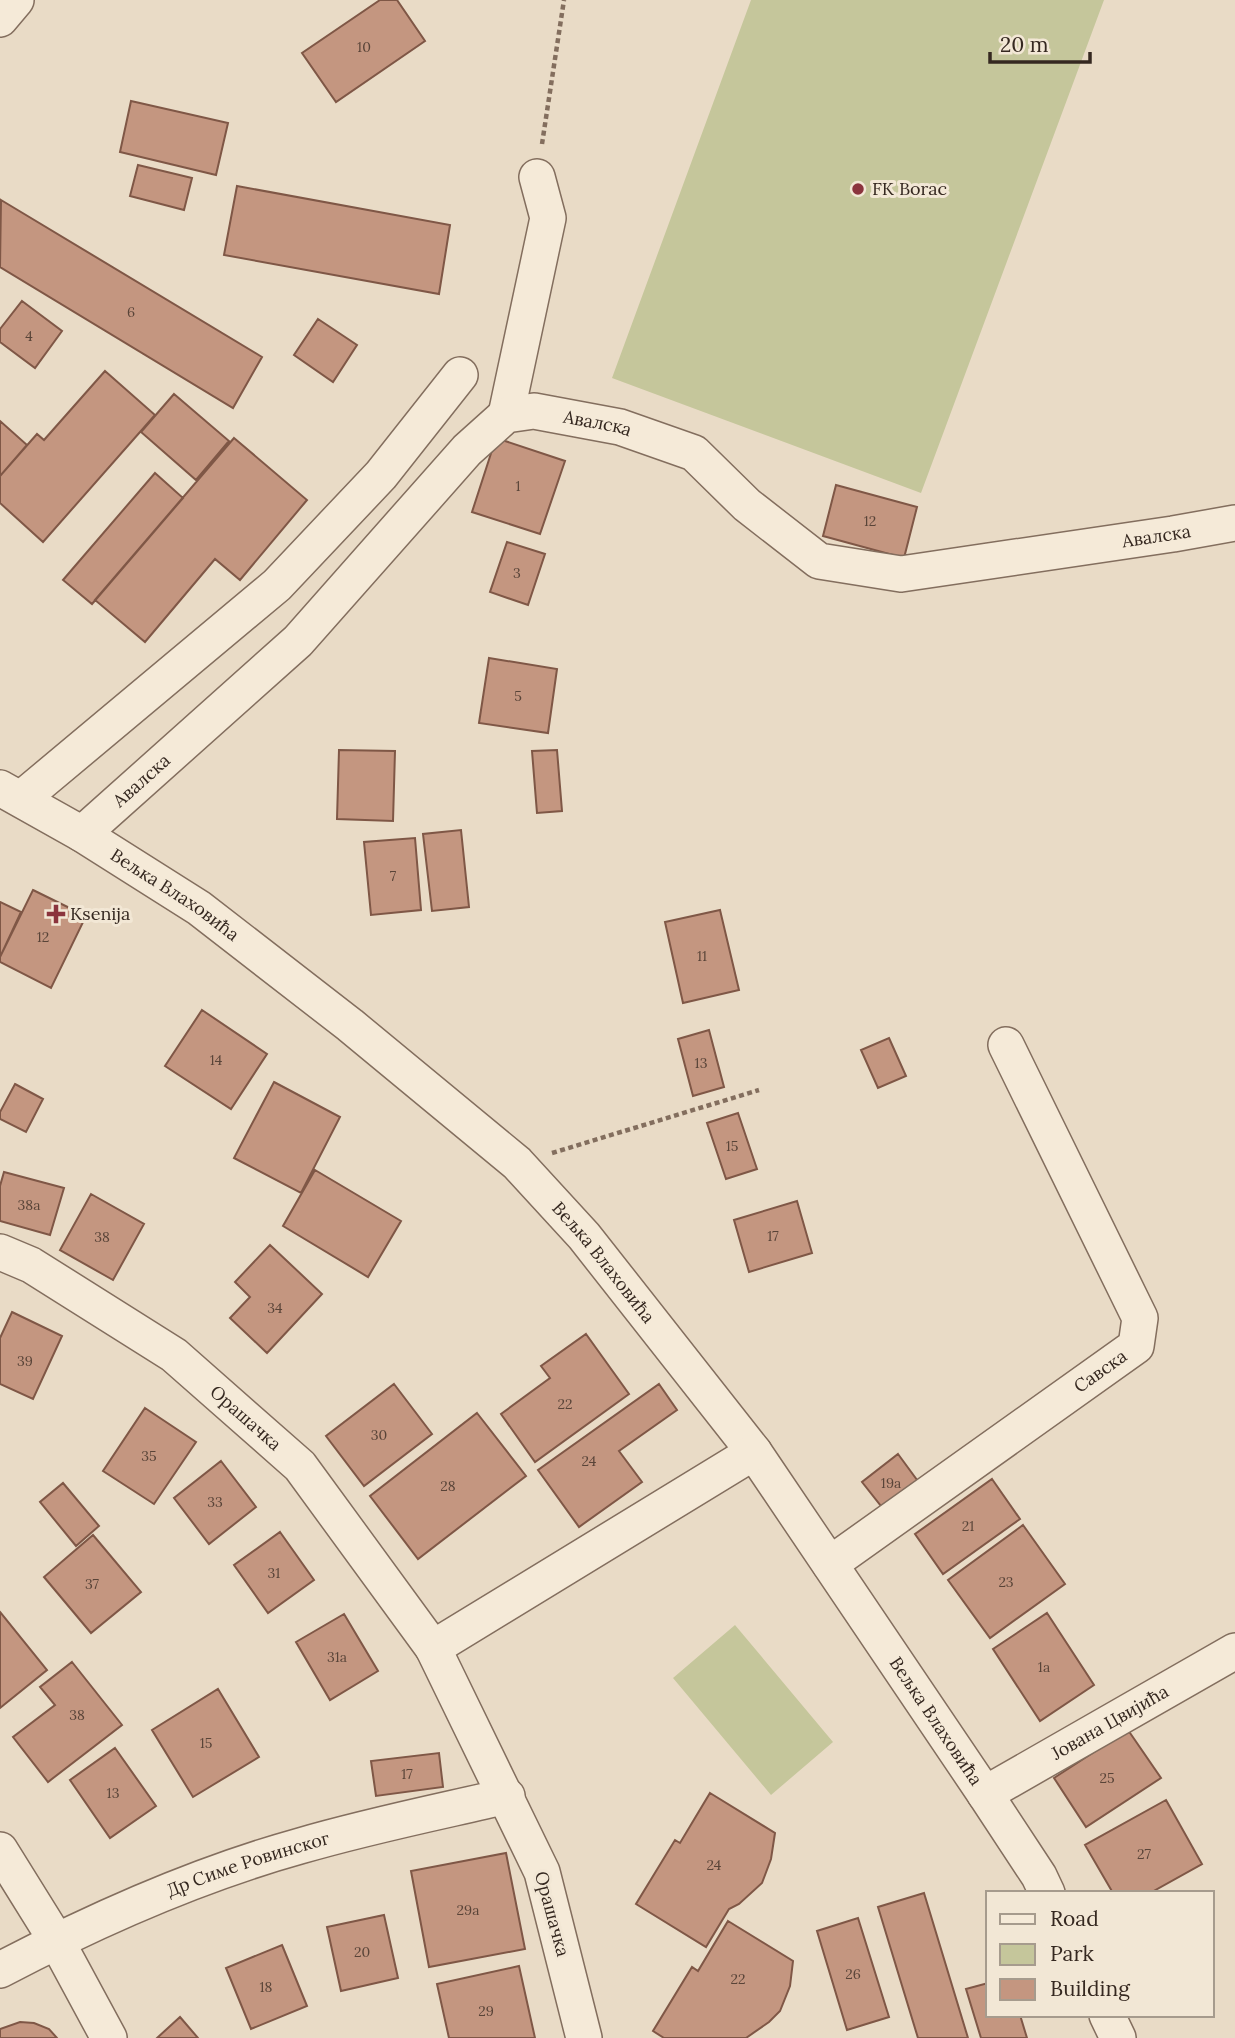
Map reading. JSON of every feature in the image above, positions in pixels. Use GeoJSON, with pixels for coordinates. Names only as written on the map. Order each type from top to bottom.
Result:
{"type":"FeatureCollection","features":[{"type":"Feature","properties":{"kind":"street"},"geometry":{"type":"LineString","coordinates":[[0,19],[16,0]]}},
{"type":"Feature","properties":{"kind":"street"},"geometry":{"type":"LineString","coordinates":[[506,415],[548,218],[537,177]]}},
{"type":"Feature","properties":{"kind":"street"},"geometry":{"type":"LineString","coordinates":[[10,793],[278,585],[381,475],[460,375]]}},
{"type":"Feature","properties":{"kind":"street","name":"Авалска"},"geometry":{"type":"LineString","coordinates":[[82,834],[298,641],[467,450],[506,415],[534,411],[620,426],[694,453],[747,505],[819,561],[901,574],[1159,537],[1235,523]]}},
{"type":"Feature","properties":{"kind":"street","name":"Вељка Влаховића"},"geometry":{"type":"LineString","coordinates":[[10,793],[82,834],[199,908],[350,1025],[517,1163],[584,1236],[754,1452],[985,1794],[1046,1891]]}},
{"type":"Feature","properties":{"kind":"street","name":"Савска"},"geometry":{"type":"LineString","coordinates":[[831,1564],[1136,1346],[1140,1318],[1006,1045]]}},
{"type":"Feature","properties":{"kind":"street","name":"Орашачка"},"geometry":{"type":"LineString","coordinates":[[0,1252],[31,1265],[174,1355],[300,1466],[433,1648],[507,1796],[542,1872],[583,2038]]}},
{"type":"Feature","properties":{"kind":"street"},"geometry":{"type":"LineString","coordinates":[[433,1648],[754,1452]]}},
{"type":"Feature","properties":{"kind":"street","name":"Јована Цвијића"},"geometry":{"type":"LineString","coordinates":[[985,1794],[1235,1651]]}},
{"type":"Feature","properties":{"kind":"street","name":"Др Симе Ровинског"},"geometry":{"type":"LineString","coordinates":[[0,1970],[56,1940],[189,1883],[299,1846],[507,1796]]}},
{"type":"Feature","properties":{"kind":"street"},"geometry":{"type":"LineString","coordinates":[[0,1850],[56,1940],[109,2038]]}},
{"type":"Feature","properties":{"kind":"street"},"geometry":{"type":"LineString","coordinates":[[1108,2017],[1118,2038]]}},
{"type":"Feature","properties":{"kind":"path"},"geometry":{"type":"LineString","coordinates":[[537,177],[564,0]]}},
{"type":"Feature","properties":{"kind":"path"},"geometry":{"type":"LineString","coordinates":[[517,1163],[759,1090]]}},
{"type":"Feature","properties":{"kind":"green space","name":"FK Borac"},"geometry":{"type":"Polygon","coordinates":[[[751,0],[1104,0],[921,493],[612,378],[751,0]]]}},
{"type":"Feature","properties":{"kind":"green space"},"geometry":{"type":"Polygon","coordinates":[[[735,1625],[833,1742],[771,1795],[673,1678],[735,1625]]]}},
{"type":"Feature","properties":{"kind":"building"},"geometry":{"type":"Polygon","coordinates":[[[380,0],[397,0],[425,41],[336,102],[302,53],[380,0]]]}},
{"type":"Feature","properties":{"kind":"building"},"geometry":{"type":"Polygon","coordinates":[[[131,101],[228,123],[216,175],[120,152],[131,101]]]}},
{"type":"Feature","properties":{"kind":"building"},"geometry":{"type":"Polygon","coordinates":[[[138,165],[192,178],[184,210],[130,196],[138,165]]]}},
{"type":"Feature","properties":{"kind":"building"},"geometry":{"type":"Polygon","coordinates":[[[237,186],[450,225],[439,294],[224,255],[237,186]]]}},
{"type":"Feature","properties":{"kind":"building"},"geometry":{"type":"Polygon","coordinates":[[[1,200],[262,357],[233,408],[0,267],[1,200]]]}},
{"type":"Feature","properties":{"kind":"building"},"geometry":{"type":"Polygon","coordinates":[[[22,301],[62,331],[35,368],[0,342],[0,329],[22,301]]]}},
{"type":"Feature","properties":{"kind":"building"},"geometry":{"type":"Polygon","coordinates":[[[318,319],[357,345],[333,382],[294,355],[318,319]]]}},
{"type":"Feature","properties":{"kind":"building"},"geometry":{"type":"Polygon","coordinates":[[[105,371],[155,415],[43,542],[0,503],[0,476],[37,434],[44,440],[105,371]]]}},
{"type":"Feature","properties":{"kind":"building"},"geometry":{"type":"Polygon","coordinates":[[[174,394],[229,441],[196,480],[141,432],[174,394]]]}},
{"type":"Feature","properties":{"kind":"building"},"geometry":{"type":"Polygon","coordinates":[[[0,421],[27,445],[0,476],[0,421]]]}},
{"type":"Feature","properties":{"kind":"building"},"geometry":{"type":"Polygon","coordinates":[[[234,438],[307,500],[240,580],[215,559],[145,642],[95,600],[234,438]]]}},
{"type":"Feature","properties":{"kind":"building"},"geometry":{"type":"Polygon","coordinates":[[[496,438],[565,461],[540,534],[472,512],[496,438]]]}},
{"type":"Feature","properties":{"kind":"building"},"geometry":{"type":"Polygon","coordinates":[[[155,473],[183,498],[92,604],[63,580],[155,473]]]}},
{"type":"Feature","properties":{"kind":"building"},"geometry":{"type":"Polygon","coordinates":[[[836,485],[917,507],[904,558],[823,536],[836,485]]]}},
{"type":"Feature","properties":{"kind":"building"},"geometry":{"type":"Polygon","coordinates":[[[507,542],[545,554],[528,605],[490,592],[507,542]]]}},
{"type":"Feature","properties":{"kind":"building"},"geometry":{"type":"Polygon","coordinates":[[[489,658],[557,669],[548,733],[479,723],[489,658]]]}},
{"type":"Feature","properties":{"kind":"building"},"geometry":{"type":"Polygon","coordinates":[[[339,750],[395,751],[393,821],[337,819],[339,750]]]}},
{"type":"Feature","properties":{"kind":"building"},"geometry":{"type":"Polygon","coordinates":[[[557,750],[562,811],[537,813],[532,751],[557,750]]]}},
{"type":"Feature","properties":{"kind":"building"},"geometry":{"type":"Polygon","coordinates":[[[461,830],[469,907],[432,911],[423,834],[461,830]]]}},
{"type":"Feature","properties":{"kind":"building"},"geometry":{"type":"Polygon","coordinates":[[[415,838],[421,910],[371,915],[364,842],[415,838]]]}},
{"type":"Feature","properties":{"kind":"building"},"geometry":{"type":"Polygon","coordinates":[[[33,890],[86,916],[51,988],[0,962],[33,890]]]}},
{"type":"Feature","properties":{"kind":"building"},"geometry":{"type":"Polygon","coordinates":[[[0,902],[21,912],[0,957],[0,902]]]}},
{"type":"Feature","properties":{"kind":"building"},"geometry":{"type":"Polygon","coordinates":[[[720,910],[739,990],[683,1003],[665,922],[720,910]]]}},
{"type":"Feature","properties":{"kind":"building"},"geometry":{"type":"Polygon","coordinates":[[[202,1010],[267,1054],[231,1109],[165,1066],[202,1010]]]}},
{"type":"Feature","properties":{"kind":"building"},"geometry":{"type":"Polygon","coordinates":[[[709,1030],[724,1087],[693,1096],[678,1039],[709,1030]]]}},
{"type":"Feature","properties":{"kind":"building"},"geometry":{"type":"Polygon","coordinates":[[[889,1038],[906,1076],[878,1088],[861,1050],[889,1038]]]}},
{"type":"Feature","properties":{"kind":"building"},"geometry":{"type":"Polygon","coordinates":[[[274,1082],[340,1117],[301,1193],[234,1158],[274,1082]]]}},
{"type":"Feature","properties":{"kind":"building"},"geometry":{"type":"Polygon","coordinates":[[[15,1084],[43,1099],[26,1132],[0,1119],[0,1112],[15,1084]]]}},
{"type":"Feature","properties":{"kind":"building"},"geometry":{"type":"Polygon","coordinates":[[[738,1113],[757,1169],[726,1179],[707,1123],[738,1113]]]}},
{"type":"Feature","properties":{"kind":"building"},"geometry":{"type":"Polygon","coordinates":[[[315,1170],[401,1221],[368,1277],[283,1226],[315,1170]]]}},
{"type":"Feature","properties":{"kind":"building"},"geometry":{"type":"Polygon","coordinates":[[[4,1172],[64,1188],[50,1235],[0,1221],[0,1186],[4,1172]]]}},
{"type":"Feature","properties":{"kind":"building"},"geometry":{"type":"Polygon","coordinates":[[[91,1194],[144,1224],[113,1280],[60,1250],[91,1194]]]}},
{"type":"Feature","properties":{"kind":"building"},"geometry":{"type":"Polygon","coordinates":[[[797,1201],[812,1253],[749,1272],[734,1220],[797,1201]]]}},
{"type":"Feature","properties":{"kind":"building"},"geometry":{"type":"Polygon","coordinates":[[[270,1245],[322,1294],[267,1353],[230,1318],[250,1297],[235,1282],[270,1245]]]}},
{"type":"Feature","properties":{"kind":"building"},"geometry":{"type":"Polygon","coordinates":[[[12,1312],[62,1336],[33,1399],[0,1384],[0,1338],[12,1312]]]}},
{"type":"Feature","properties":{"kind":"building"},"geometry":{"type":"Polygon","coordinates":[[[586,1334],[629,1394],[535,1462],[501,1414],[550,1378],[541,1366],[586,1334]]]}},
{"type":"Feature","properties":{"kind":"building"},"geometry":{"type":"Polygon","coordinates":[[[394,1384],[432,1434],[364,1486],[326,1436],[394,1384]]]}},
{"type":"Feature","properties":{"kind":"building"},"geometry":{"type":"Polygon","coordinates":[[[659,1384],[677,1410],[619,1451],[642,1482],[579,1527],[538,1470],[659,1384]]]}},
{"type":"Feature","properties":{"kind":"building"},"geometry":{"type":"Polygon","coordinates":[[[145,1408],[196,1442],[154,1504],[103,1471],[145,1408]]]}},
{"type":"Feature","properties":{"kind":"building"},"geometry":{"type":"Polygon","coordinates":[[[477,1413],[526,1476],[418,1559],[370,1496],[477,1413]]]}},
{"type":"Feature","properties":{"kind":"building"},"geometry":{"type":"Polygon","coordinates":[[[898,1454],[920,1484],[885,1511],[862,1482],[898,1454]]]}},
{"type":"Feature","properties":{"kind":"building"},"geometry":{"type":"Polygon","coordinates":[[[221,1461],[256,1507],[209,1544],[174,1498],[221,1461]]]}},
{"type":"Feature","properties":{"kind":"building"},"geometry":{"type":"Polygon","coordinates":[[[992,1479],[1020,1519],[943,1574],[915,1534],[992,1479]]]}},
{"type":"Feature","properties":{"kind":"building"},"geometry":{"type":"Polygon","coordinates":[[[63,1483],[99,1526],[76,1546],[40,1502],[63,1483]]]}},
{"type":"Feature","properties":{"kind":"building"},"geometry":{"type":"Polygon","coordinates":[[[1023,1525],[1065,1584],[990,1638],[948,1580],[1023,1525]]]}},
{"type":"Feature","properties":{"kind":"building"},"geometry":{"type":"Polygon","coordinates":[[[280,1532],[314,1580],[268,1613],[234,1565],[280,1532]]]}},
{"type":"Feature","properties":{"kind":"building"},"geometry":{"type":"Polygon","coordinates":[[[93,1535],[141,1592],[91,1633],[44,1577],[93,1535]]]}},
{"type":"Feature","properties":{"kind":"building"},"geometry":{"type":"Polygon","coordinates":[[[0,1612],[47,1670],[0,1708],[0,1612]]]}},
{"type":"Feature","properties":{"kind":"building"},"geometry":{"type":"Polygon","coordinates":[[[1047,1613],[1094,1685],[1040,1721],[993,1649],[1047,1613]]]}},
{"type":"Feature","properties":{"kind":"building"},"geometry":{"type":"Polygon","coordinates":[[[344,1614],[378,1671],[330,1700],[296,1642],[344,1614]]]}},
{"type":"Feature","properties":{"kind":"building"},"geometry":{"type":"Polygon","coordinates":[[[72,1662],[122,1725],[48,1782],[13,1737],[55,1705],[40,1687],[72,1662]]]}},
{"type":"Feature","properties":{"kind":"building"},"geometry":{"type":"Polygon","coordinates":[[[218,1689],[259,1757],[193,1797],[152,1730],[218,1689]]]}},
{"type":"Feature","properties":{"kind":"building"},"geometry":{"type":"Polygon","coordinates":[[[1128,1730],[1161,1778],[1086,1827],[1054,1778],[1128,1730]]]}},
{"type":"Feature","properties":{"kind":"building"},"geometry":{"type":"Polygon","coordinates":[[[115,1748],[156,1806],[110,1838],[70,1780],[115,1748]]]}},
{"type":"Feature","properties":{"kind":"building"},"geometry":{"type":"Polygon","coordinates":[[[439,1753],[443,1787],[376,1796],[371,1761],[439,1753]]]}},
{"type":"Feature","properties":{"kind":"building"},"geometry":{"type":"Polygon","coordinates":[[[710,1793],[775,1833],[771,1859],[762,1883],[739,1904],[729,1909],[706,1947],[636,1904],[675,1840],[680,1843],[710,1793]]]}},
{"type":"Feature","properties":{"kind":"building"},"geometry":{"type":"Polygon","coordinates":[[[1166,1800],[1202,1864],[1154,1891],[1112,1891],[1085,1845],[1166,1800]]]}},
{"type":"Feature","properties":{"kind":"building"},"geometry":{"type":"Polygon","coordinates":[[[506,1853],[525,1949],[429,1967],[411,1871],[506,1853]]]}},
{"type":"Feature","properties":{"kind":"building"},"geometry":{"type":"Polygon","coordinates":[[[924,1893],[968,2038],[918,2038],[878,1907],[924,1893]]]}},
{"type":"Feature","properties":{"kind":"building"},"geometry":{"type":"Polygon","coordinates":[[[384,1915],[398,1978],[341,1991],[327,1927],[384,1915]]]}},
{"type":"Feature","properties":{"kind":"building"},"geometry":{"type":"Polygon","coordinates":[[[858,1918],[889,2017],[847,2030],[817,1931],[858,1918]]]}},
{"type":"Feature","properties":{"kind":"building"},"geometry":{"type":"Polygon","coordinates":[[[728,1921],[793,1961],[790,1986],[780,2011],[746,2038],[664,2038],[653,2031],[692,1967],[698,1971],[728,1921]]]}},
{"type":"Feature","properties":{"kind":"building"},"geometry":{"type":"Polygon","coordinates":[[[282,1945],[307,2006],[251,2029],[226,1968],[282,1945]]]}},
{"type":"Feature","properties":{"kind":"building"},"geometry":{"type":"Polygon","coordinates":[[[519,1966],[535,2038],[449,2038],[437,1984],[519,1966]]]}},
{"type":"Feature","properties":{"kind":"building"},"geometry":{"type":"Polygon","coordinates":[[[986,1984],[986,2017],[1021,2017],[1027,2038],[981,2038],[966,1989],[986,1984]]]}},
{"type":"Feature","properties":{"kind":"building"},"geometry":{"type":"Polygon","coordinates":[[[180,2017],[198,2038],[157,2038],[180,2017]]]}},
{"type":"Feature","properties":{"kind":"building"},"geometry":{"type":"Polygon","coordinates":[[[20,2022],[34,2023],[49,2029],[57,2038],[0,2038],[0,2029],[20,2022]]]}},
{"type":"Feature","properties":{"kind":"place","name":"FK Borac"},"geometry":{"type":"Point","coordinates":[858,189]}},
{"type":"Feature","properties":{"kind":"place","name":"Ksenija"},"geometry":{"type":"Point","coordinates":[56,914]}}]}
